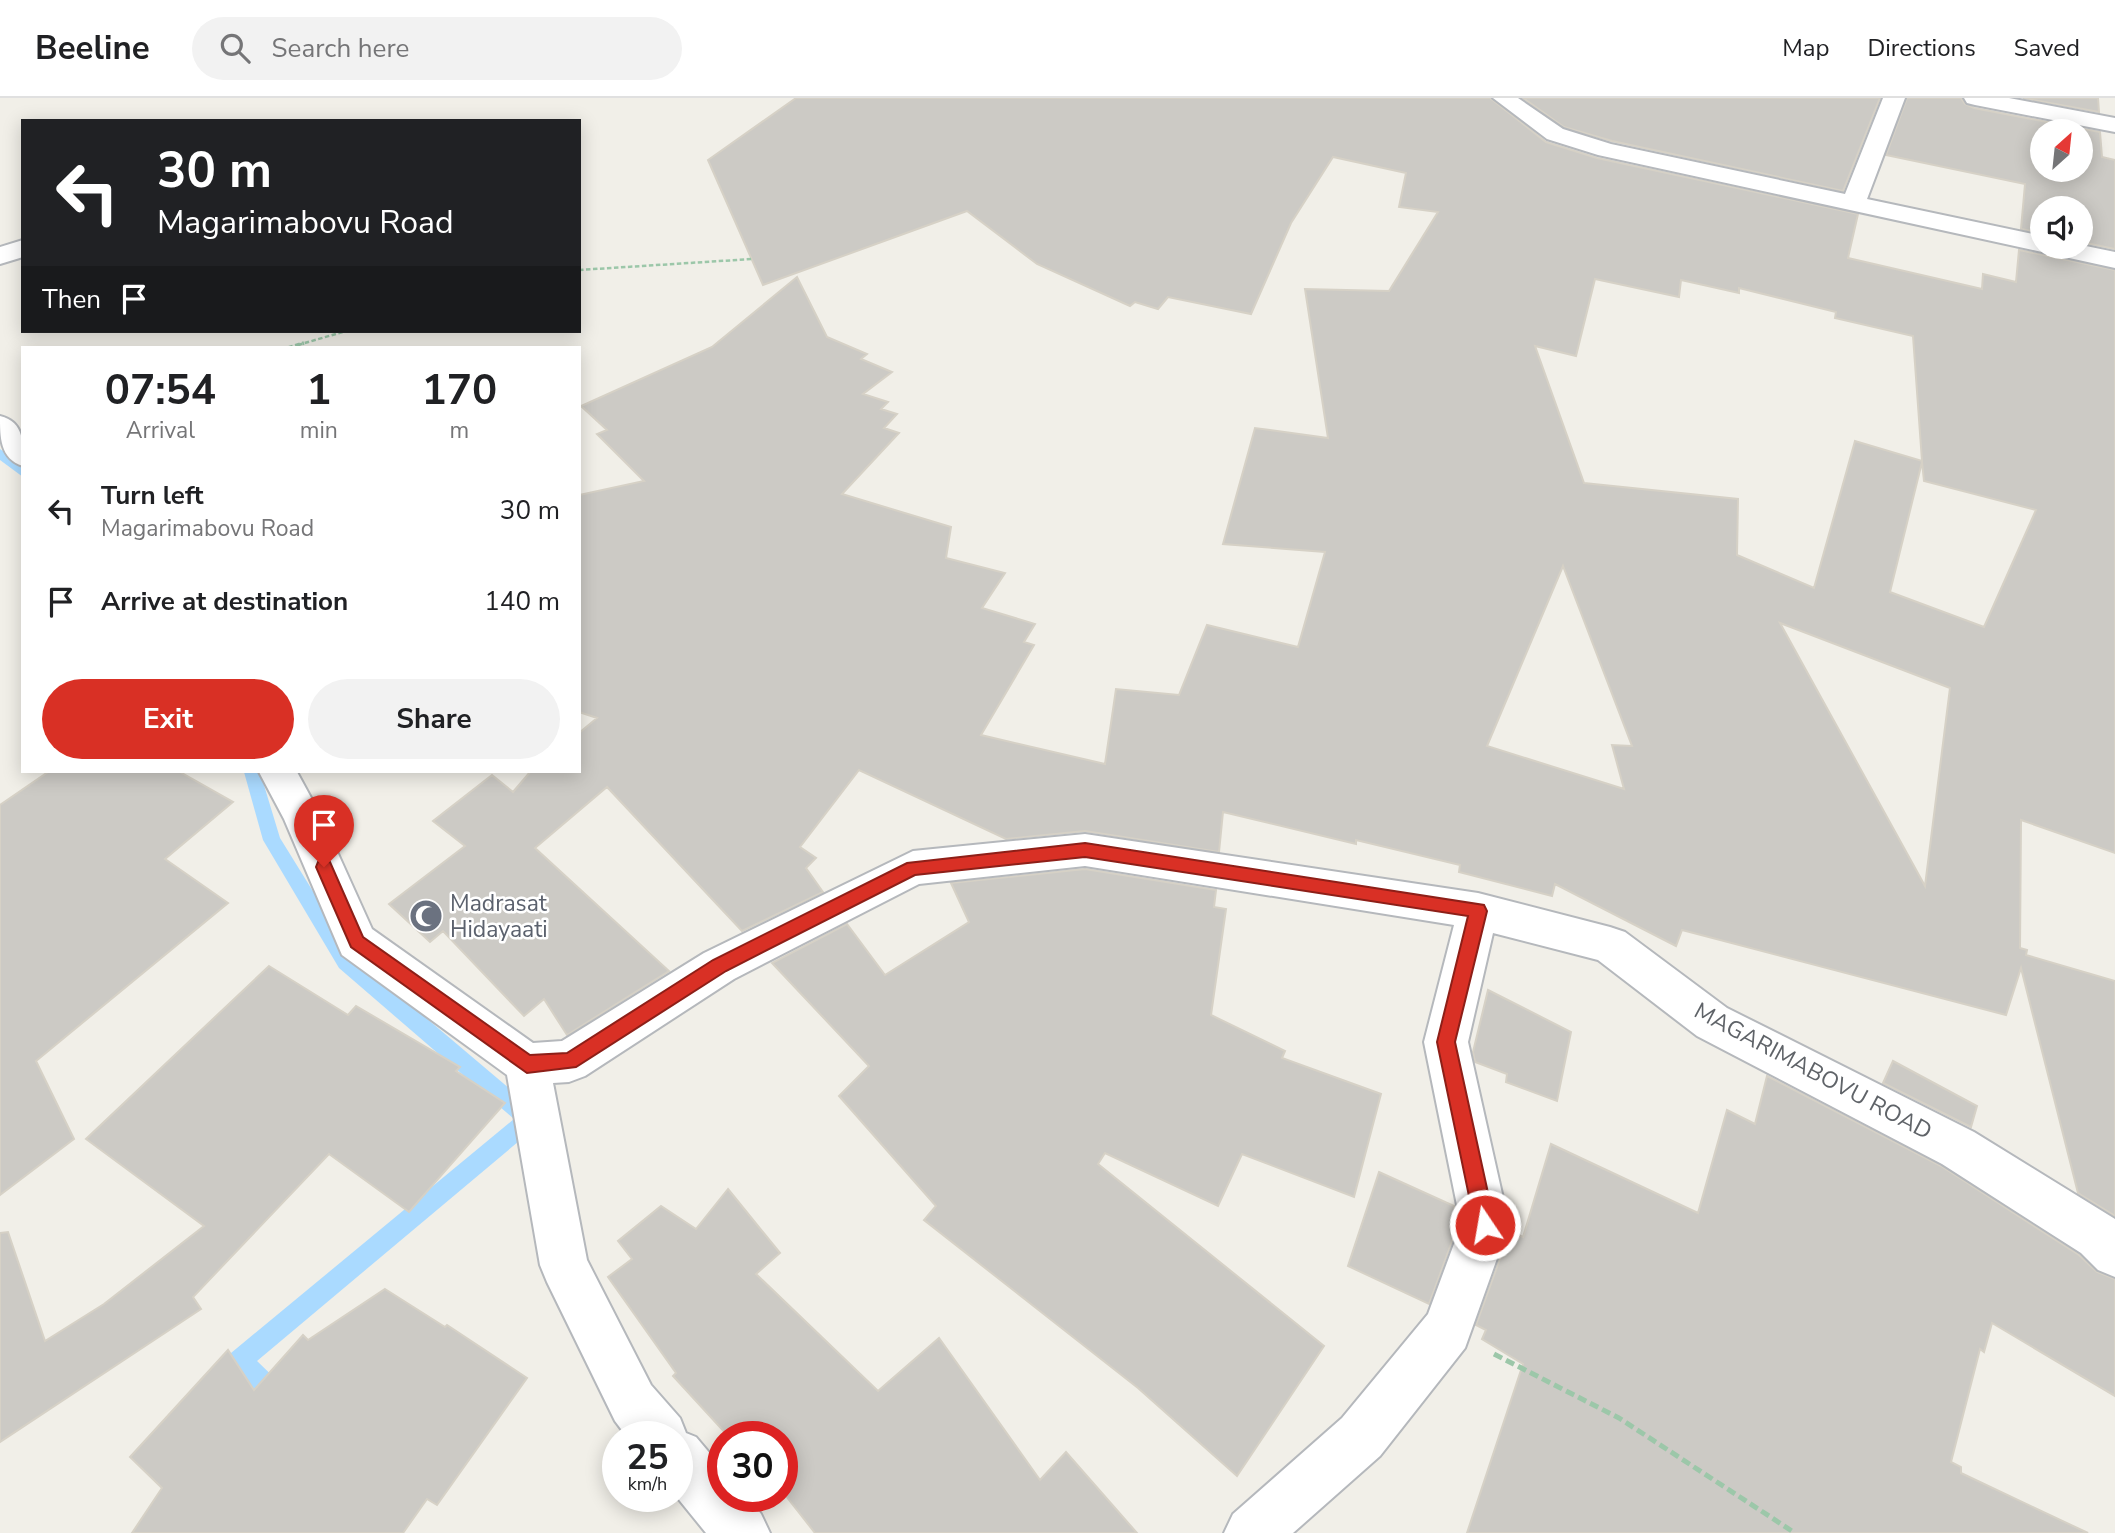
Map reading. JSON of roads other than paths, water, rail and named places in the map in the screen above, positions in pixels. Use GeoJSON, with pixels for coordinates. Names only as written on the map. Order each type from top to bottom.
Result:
{"type":"FeatureCollection","features":[{"type":"Feature","properties":{"kind":"street"},"geometry":{"type":"LineString","coordinates":[[1504,98],[1555,134],[1606,150],[2030,241]]}},
{"type":"Feature","properties":{"kind":"street"},"geometry":{"type":"LineString","coordinates":[[1854,202],[1894,98]]}},
{"type":"Feature","properties":{"kind":"street"},"geometry":{"type":"LineString","coordinates":[[1975,98],[2115,125]]}},
{"type":"Feature","properties":{"kind":"street"},"geometry":{"type":"LineString","coordinates":[[0,256],[21,249]]}},
{"type":"Feature","properties":{"kind":"street"},"geometry":{"type":"LineString","coordinates":[[2093,255],[2115,260]]}},
{"type":"Feature","properties":{"kind":"street"},"geometry":{"type":"LineString","coordinates":[[279,773],[302,816],[357,942],[527,1064],[564,1265],[633,1403],[648,1421]]}},
{"type":"Feature","properties":{"kind":"street","name":"MAGARIMABOVU ROAD"},"geometry":{"type":"LineString","coordinates":[[527,1064],[569,1061],[719,966],[913,868],[1085,850],[1478,911],[1610,945],[1712,1022],[1958,1148],[2098,1236],[2115,1253]]}},
{"type":"Feature","properties":{"kind":"street"},"geometry":{"type":"LineString","coordinates":[[1252,1533],[1361,1437],[1447,1330],[1485,1225],[1446,1042],[1478,911]]}},
{"type":"Feature","properties":{"kind":"street"},"geometry":{"type":"LineString","coordinates":[[693,1475],[742,1533]]}},
{"type":"Feature","properties":{"kind":"waterway"},"geometry":{"type":"LineString","coordinates":[[0,453],[21,471]]}},
{"type":"Feature","properties":{"kind":"waterway"},"geometry":{"type":"LineString","coordinates":[[252,773],[272,840],[346,962],[530,1119],[239,1361],[279,1398]]}},
{"type":"Feature","properties":{"kind":"place","name":"Madrasat Hidayaati"},"geometry":{"type":"Point","coordinates":[426,916]}}]}
